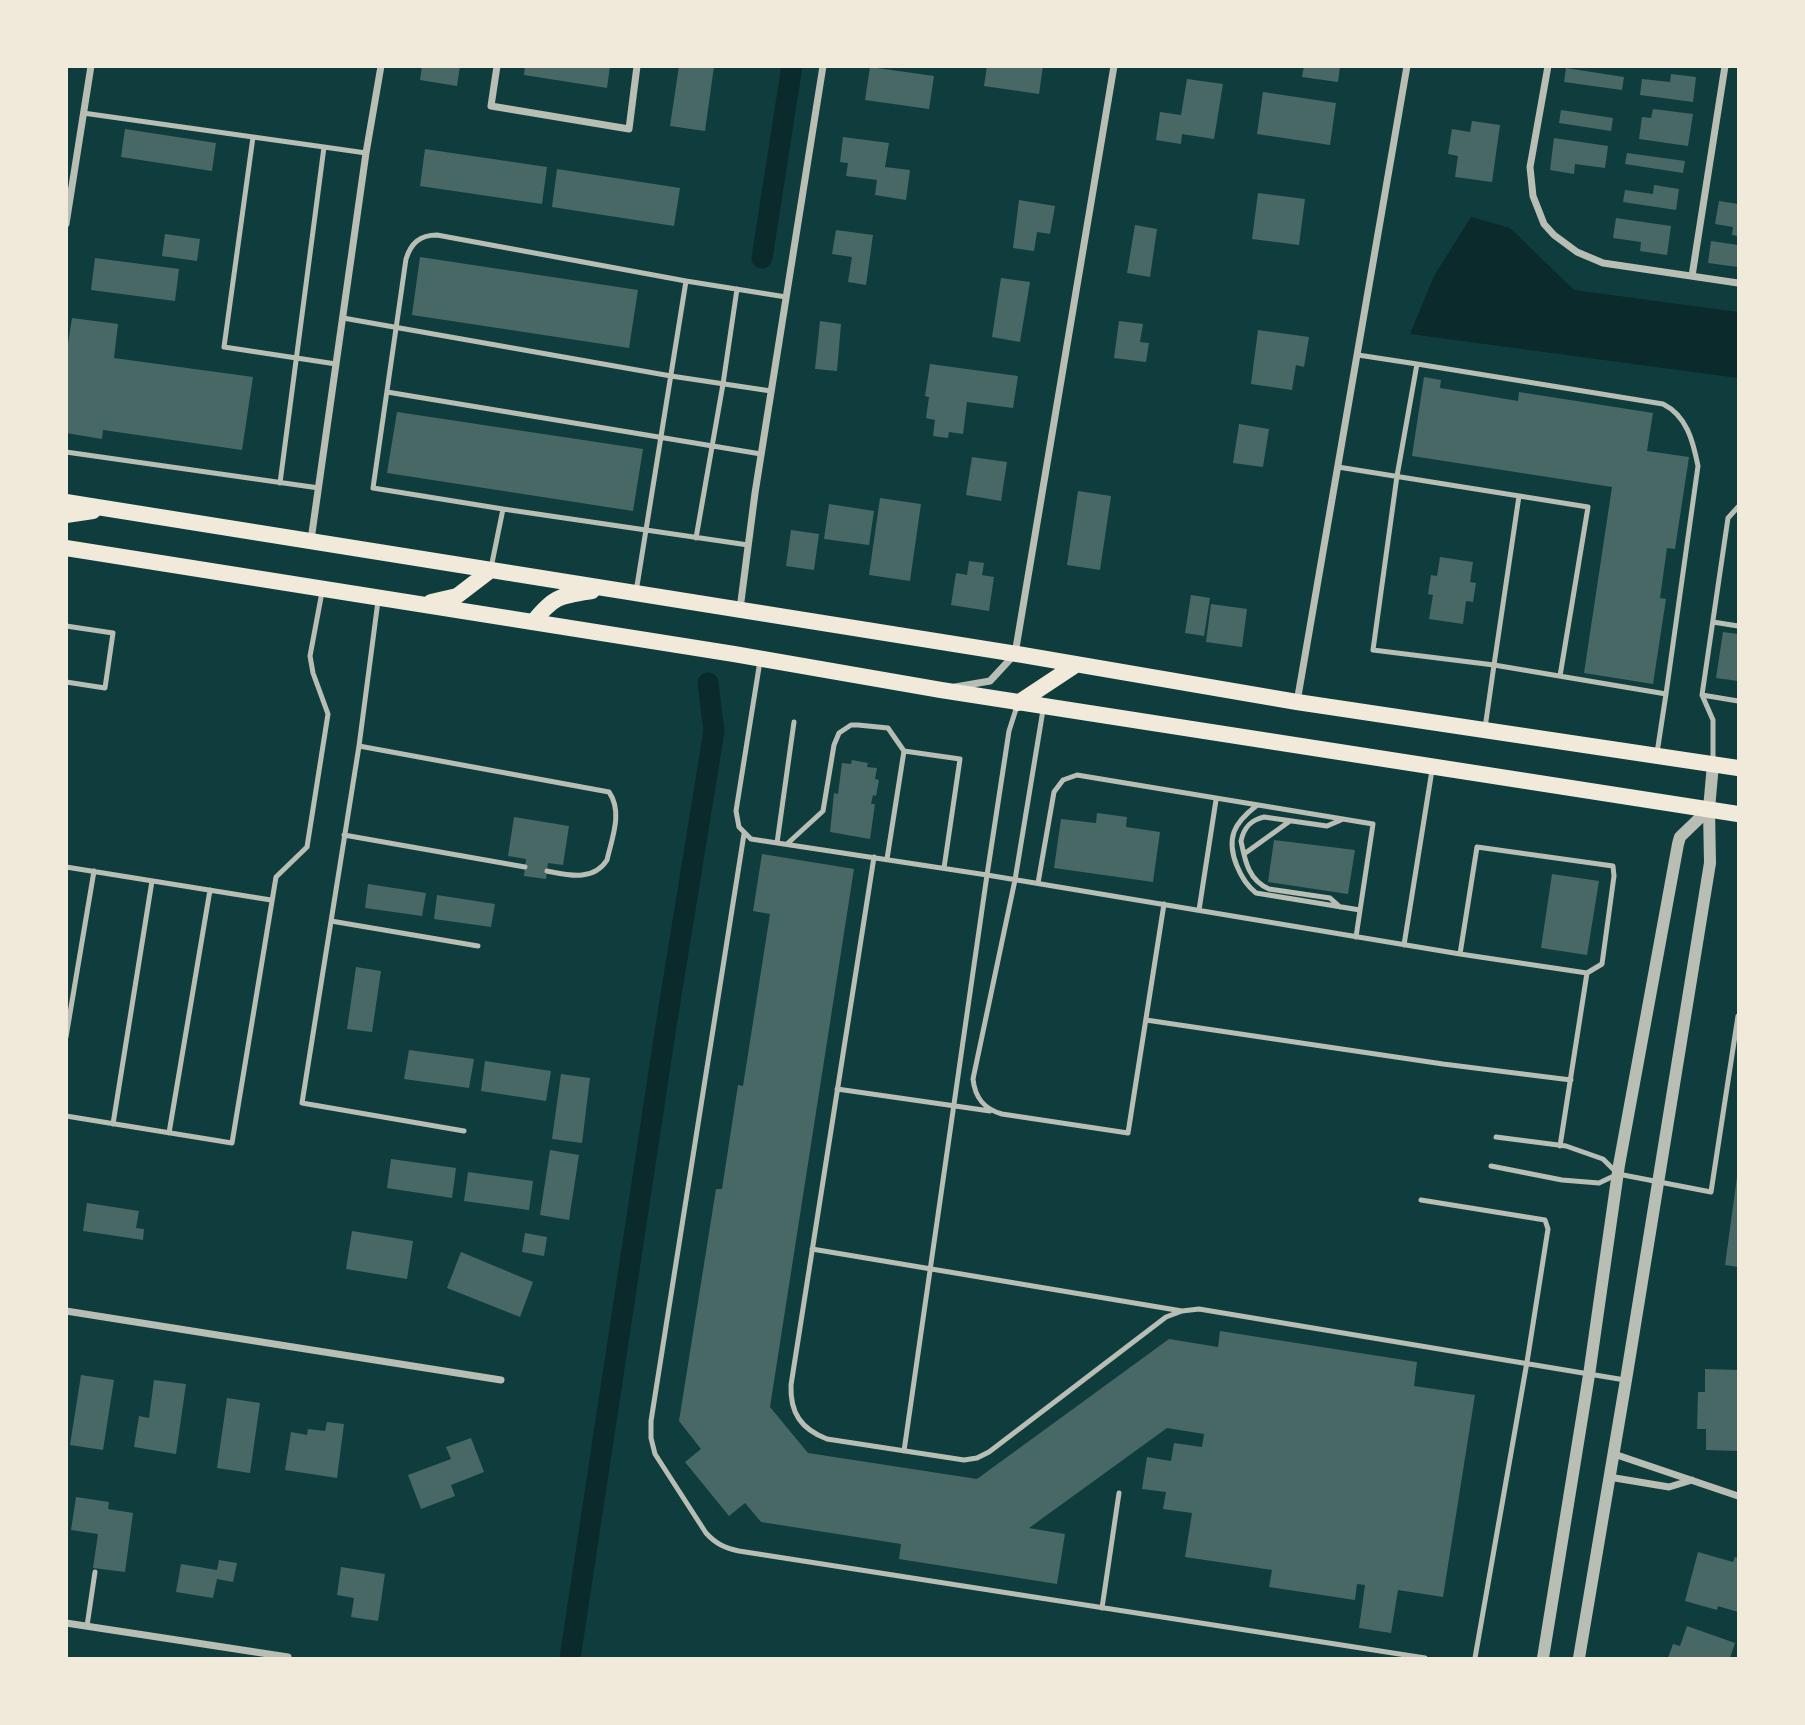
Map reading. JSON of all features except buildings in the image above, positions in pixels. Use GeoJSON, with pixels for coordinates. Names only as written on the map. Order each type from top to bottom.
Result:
{"type":"FeatureCollection","features":[{"type":"Feature","properties":{"kind":"main road"},"geometry":{"type":"LineString","coordinates":[[66,502],[1015,654],[1297,702],[1738,768]]}},
{"type":"Feature","properties":{"kind":"main road"},"geometry":{"type":"LineString","coordinates":[[66,515],[105,508]]}},
{"type":"Feature","properties":{"kind":"main road"},"geometry":{"type":"LineString","coordinates":[[66,548],[761,659],[1018,703],[1738,814]]}},
{"type":"Feature","properties":{"kind":"main road"},"geometry":{"type":"LineString","coordinates":[[422,604],[457,596],[491,570]]}},
{"type":"Feature","properties":{"kind":"main road"},"geometry":{"type":"LineString","coordinates":[[533,622],[548,603],[565,595],[609,589]]}},
{"type":"Feature","properties":{"kind":"main road"},"geometry":{"type":"LineString","coordinates":[[1018,703],[1074,666]]}},
{"type":"Feature","properties":{"kind":"street"},"geometry":{"type":"LineString","coordinates":[[66,223],[91,66]]}},
{"type":"Feature","properties":{"kind":"street"},"geometry":{"type":"LineString","coordinates":[[311,541],[366,153],[381,66]]}},
{"type":"Feature","properties":{"kind":"street"},"geometry":{"type":"LineString","coordinates":[[497,66],[491,106],[629,129],[637,66]]}},
{"type":"Feature","properties":{"kind":"street"},"geometry":{"type":"LineString","coordinates":[[740,610],[761,454],[823,66]]}},
{"type":"Feature","properties":{"kind":"street"},"geometry":{"type":"LineString","coordinates":[[941,690],[990,681],[1015,654],[1114,66]]}},
{"type":"Feature","properties":{"kind":"street"},"geometry":{"type":"LineString","coordinates":[[1297,702],[1407,66]]}},
{"type":"Feature","properties":{"kind":"street"},"geometry":{"type":"LineString","coordinates":[[1548,66],[1531,167],[1533,196],[1544,224],[1565,244],[1589,259],[1738,283]]}},
{"type":"Feature","properties":{"kind":"street"},"geometry":{"type":"LineString","coordinates":[[1692,276],[1725,66]]}},
{"type":"Feature","properties":{"kind":"street"},"geometry":{"type":"LineString","coordinates":[[1579,1658],[1710,863],[1709,809],[1713,764]]}},
{"type":"Feature","properties":{"kind":"street"},"geometry":{"type":"LineString","coordinates":[[1543,1658],[1589,1375],[1618,1174],[1680,837],[1709,809]]}},
{"type":"Feature","properties":{"kind":"street"},"geometry":{"type":"LineString","coordinates":[[66,1311],[500,1380]]}},
{"type":"Feature","properties":{"kind":"street"},"geometry":{"type":"LineString","coordinates":[[1614,1454],[1738,1496]]}},
{"type":"Feature","properties":{"kind":"street"},"geometry":{"type":"LineString","coordinates":[[1609,1477],[1669,1487],[1693,1480]]}},
{"type":"Feature","properties":{"kind":"street"},"geometry":{"type":"LineString","coordinates":[[66,1623],[288,1657]]}},
{"type":"Feature","properties":{"kind":"lane"},"geometry":{"type":"LineString","coordinates":[[83,113],[366,153]]}},
{"type":"Feature","properties":{"kind":"lane"},"geometry":{"type":"LineString","coordinates":[[253,137],[224,347],[336,364]]}},
{"type":"Feature","properties":{"kind":"lane"},"geometry":{"type":"LineString","coordinates":[[280,483],[324,147]]}},
{"type":"Feature","properties":{"kind":"lane"},"geometry":{"type":"LineString","coordinates":[[748,545],[373,488],[396,327],[408,250],[420,238],[428,235],[786,297]]}},
{"type":"Feature","properties":{"kind":"lane"},"geometry":{"type":"LineString","coordinates":[[636,593],[686,281]]}},
{"type":"Feature","properties":{"kind":"lane"},"geometry":{"type":"LineString","coordinates":[[696,538],[737,289]]}},
{"type":"Feature","properties":{"kind":"lane"},"geometry":{"type":"LineString","coordinates":[[343,318],[771,391]]}},
{"type":"Feature","properties":{"kind":"lane"},"geometry":{"type":"LineString","coordinates":[[1357,355],[1663,404],[1674,410],[1684,423],[1694,443],[1698,466],[1657,757]]}},
{"type":"Feature","properties":{"kind":"lane"},"geometry":{"type":"LineString","coordinates":[[1417,364],[1397,476],[1373,650],[1494,665],[1666,694]]}},
{"type":"Feature","properties":{"kind":"lane"},"geometry":{"type":"LineString","coordinates":[[387,392],[761,454]]}},
{"type":"Feature","properties":{"kind":"lane"},"geometry":{"type":"LineString","coordinates":[[66,452],[319,488]]}},
{"type":"Feature","properties":{"kind":"lane"},"geometry":{"type":"LineString","coordinates":[[1338,467],[1588,507],[1560,676]]}},
{"type":"Feature","properties":{"kind":"lane"},"geometry":{"type":"LineString","coordinates":[[1484,731],[1519,496]]}},
{"type":"Feature","properties":{"kind":"lane"},"geometry":{"type":"LineString","coordinates":[[1713,764],[1713,720],[1702,695],[1728,518],[1738,507]]}},
{"type":"Feature","properties":{"kind":"lane"},"geometry":{"type":"LineString","coordinates":[[491,570],[503,509]]}},
{"type":"Feature","properties":{"kind":"lane"},"geometry":{"type":"LineString","coordinates":[[66,1116],[232,1143],[276,877],[307,847],[328,714],[313,673],[310,656],[322,589]]}},
{"type":"Feature","properties":{"kind":"lane"},"geometry":{"type":"LineString","coordinates":[[378,598],[359,746],[302,1103],[464,1131]]}},
{"type":"Feature","properties":{"kind":"lane"},"geometry":{"type":"LineString","coordinates":[[1713,622],[1738,626]]}},
{"type":"Feature","properties":{"kind":"lane"},"geometry":{"type":"LineString","coordinates":[[66,626],[113,633],[104,688],[66,682]]}},
{"type":"Feature","properties":{"kind":"lane"},"geometry":{"type":"LineString","coordinates":[[761,659],[736,811],[739,827],[751,839],[1038,883],[1404,945],[1460,954],[1587,973],[1602,964],[1614,876],[1613,866],[1477,847],[1460,954]]}},
{"type":"Feature","properties":{"kind":"lane"},"geometry":{"type":"LineString","coordinates":[[1702,695],[1738,701]]}},
{"type":"Feature","properties":{"kind":"lane"},"geometry":{"type":"LineString","coordinates":[[904,1451],[987,875],[1009,731],[1018,703]]}},
{"type":"Feature","properties":{"kind":"lane"},"geometry":{"type":"LineString","coordinates":[[992,1111],[978,1098],[973,1079],[1015,880],[1044,707]]}},
{"type":"Feature","properties":{"kind":"lane"},"geometry":{"type":"LineString","coordinates":[[777,843],[794,722]]}},
{"type":"Feature","properties":{"kind":"lane"},"geometry":{"type":"LineString","coordinates":[[787,844],[823,811],[835,738],[845,728],[858,725],[888,729],[904,751],[887,859]]}},
{"type":"Feature","properties":{"kind":"lane"},"geometry":{"type":"LineString","coordinates":[[359,746],[608,792],[614,799],[616,817],[607,860],[603,866],[593,873],[576,876],[547,871]]}},
{"type":"Feature","properties":{"kind":"lane"},"geometry":{"type":"LineString","coordinates":[[904,751],[960,759],[944,868]]}},
{"type":"Feature","properties":{"kind":"lane"},"geometry":{"type":"LineString","coordinates":[[1404,945],[1432,767]]}},
{"type":"Feature","properties":{"kind":"lane"},"geometry":{"type":"LineString","coordinates":[[1038,883],[1054,792],[1057,785],[1070,776],[1373,824],[1356,937]]}},
{"type":"Feature","properties":{"kind":"lane"},"geometry":{"type":"LineString","coordinates":[[1199,910],[1216,800]]}},
{"type":"Feature","properties":{"kind":"lane"},"geometry":{"type":"LineString","coordinates":[[1256,806],[1242,818],[1234,831],[1232,841],[1237,865],[1245,884],[1256,893],[1360,910]]}},
{"type":"Feature","properties":{"kind":"lane"},"geometry":{"type":"LineString","coordinates":[[1340,907],[1330,898],[1260,885],[1252,878],[1241,841],[1248,824],[1264,817],[1327,827],[1341,820]]}},
{"type":"Feature","properties":{"kind":"lane"},"geometry":{"type":"LineString","coordinates":[[1244,854],[1290,821]]}},
{"type":"Feature","properties":{"kind":"lane"},"geometry":{"type":"LineString","coordinates":[[744,834],[651,1421],[655,1454],[706,1533],[726,1549],[1425,1658]]}},
{"type":"Feature","properties":{"kind":"lane"},"geometry":{"type":"LineString","coordinates":[[344,835],[525,867]]}},
{"type":"Feature","properties":{"kind":"lane"},"geometry":{"type":"LineString","coordinates":[[874,857],[790,1385],[794,1413],[802,1425],[814,1434],[827,1439],[964,1460],[977,1458],[989,1452],[1166,1317],[1199,1309],[1626,1380]]}},
{"type":"Feature","properties":{"kind":"lane"},"geometry":{"type":"LineString","coordinates":[[66,867],[271,900]]}},
{"type":"Feature","properties":{"kind":"lane"},"geometry":{"type":"LineString","coordinates":[[66,1037],[94,871]]}},
{"type":"Feature","properties":{"kind":"lane"},"geometry":{"type":"LineString","coordinates":[[113,1124],[152,881]]}},
{"type":"Feature","properties":{"kind":"lane"},"geometry":{"type":"LineString","coordinates":[[169,1133],[210,890]]}},
{"type":"Feature","properties":{"kind":"lane"},"geometry":{"type":"LineString","coordinates":[[837,1089],[1128,1133],[1164,904]]}},
{"type":"Feature","properties":{"kind":"lane"},"geometry":{"type":"LineString","coordinates":[[331,921],[478,946]]}},
{"type":"Feature","properties":{"kind":"lane"},"geometry":{"type":"LineString","coordinates":[[1560,1146],[1587,973]]}},
{"type":"Feature","properties":{"kind":"lane"},"geometry":{"type":"LineString","coordinates":[[1496,1137],[1560,1146],[1603,1159],[1618,1174],[1711,1192],[1738,1016]]}},
{"type":"Feature","properties":{"kind":"lane"},"geometry":{"type":"LineString","coordinates":[[1146,1020],[1571,1080]]}},
{"type":"Feature","properties":{"kind":"lane"},"geometry":{"type":"LineString","coordinates":[[1491,1166],[1562,1180],[1599,1183],[1618,1174]]}},
{"type":"Feature","properties":{"kind":"lane"},"geometry":{"type":"LineString","coordinates":[[1421,1200],[1545,1220],[1548,1230],[1475,1658]]}},
{"type":"Feature","properties":{"kind":"lane"},"geometry":{"type":"LineString","coordinates":[[812,1249],[1182,1311]]}},
{"type":"Feature","properties":{"kind":"lane"},"geometry":{"type":"LineString","coordinates":[[1102,1608],[1119,1493]]}},
{"type":"Feature","properties":{"kind":"lane"},"geometry":{"type":"LineString","coordinates":[[88,1626],[95,1572]]}},
{"type":"Feature","properties":{"kind":"water"},"geometry":{"type":"Polygon","coordinates":[[[1471,217],[1510,228],[1574,290],[1738,312],[1738,378],[1410,334],[1434,276],[1471,217]]]}},
{"type":"Feature","properties":{"kind":"waterway"},"geometry":{"type":"LineString","coordinates":[[762,258],[792,66]]}},
{"type":"Feature","properties":{"kind":"waterway"},"geometry":{"type":"LineString","coordinates":[[570,1658],[666,1026],[714,731],[708,683]]}}]}
